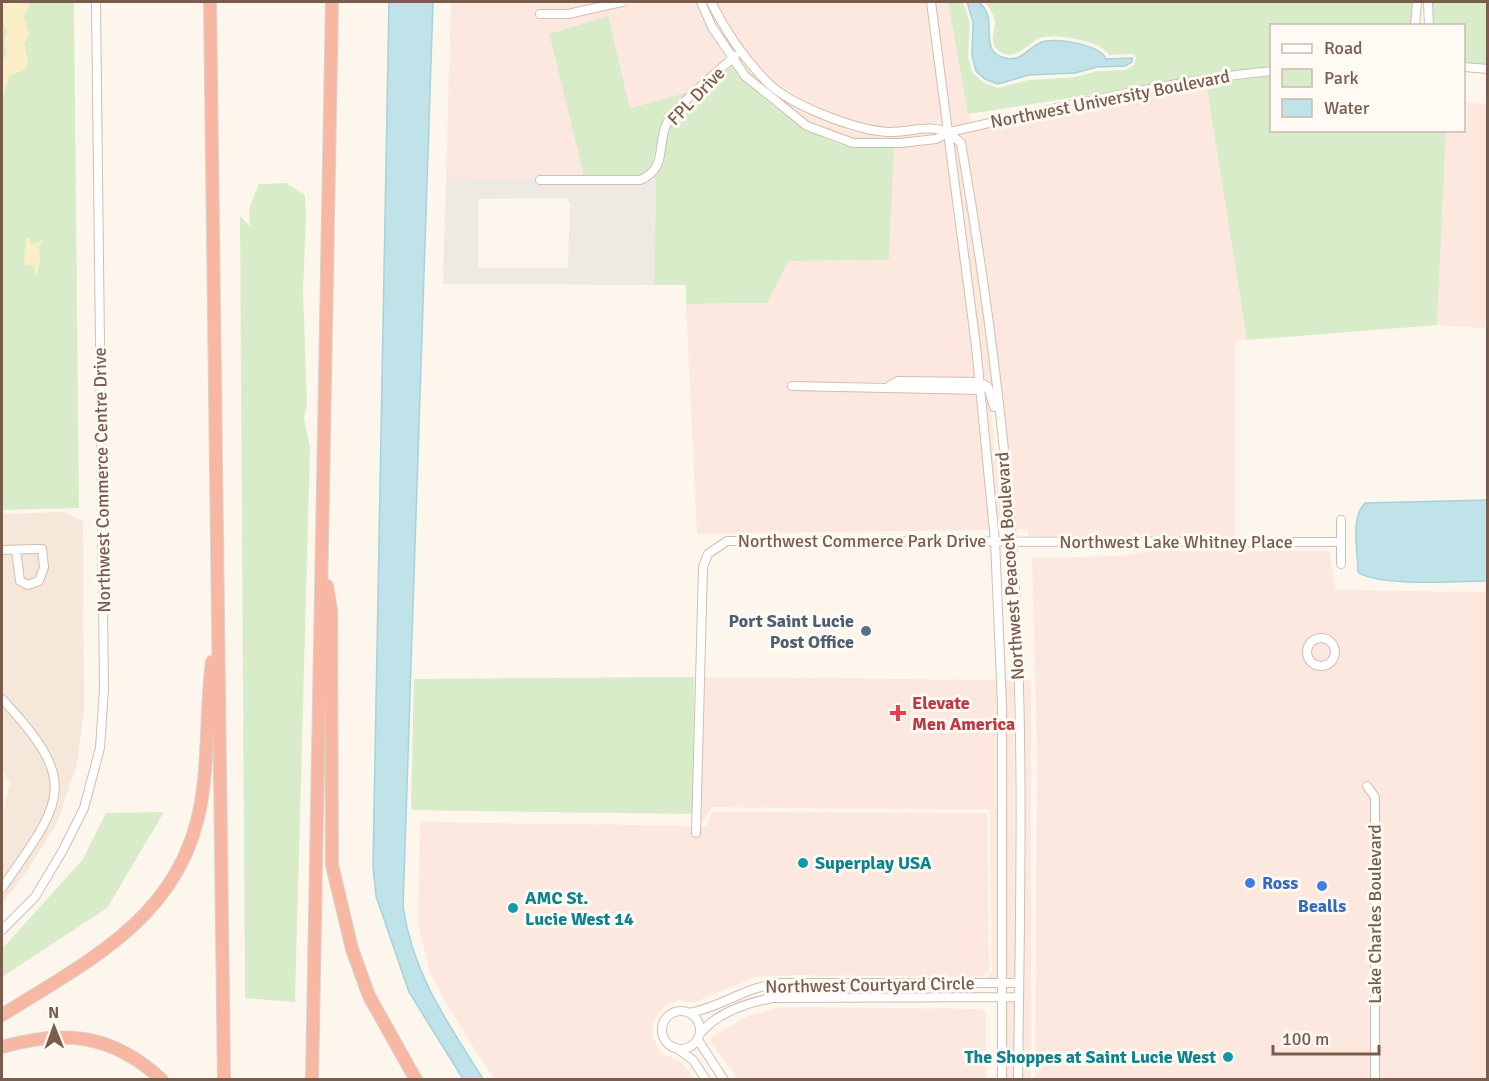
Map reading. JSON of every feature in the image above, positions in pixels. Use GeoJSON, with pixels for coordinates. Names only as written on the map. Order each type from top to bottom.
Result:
{"type":"FeatureCollection","features":[{"type":"Feature","properties":{"kind":"highway"},"geometry":{"type":"LineString","coordinates":[[210,2],[224,1080]]}},
{"type":"Feature","properties":{"kind":"highway"},"geometry":{"type":"LineString","coordinates":[[312,1080],[332,2]]}},
{"type":"Feature","properties":{"kind":"highway"},"geometry":{"type":"LineString","coordinates":[[322,556],[332,610],[332,865],[352,949],[369,996],[416,1080]]}},
{"type":"Feature","properties":{"kind":"highway"},"geometry":{"type":"LineString","coordinates":[[2,1015],[124,936],[159,899],[176,873],[192,837],[200,807],[211,672],[218,619]]}},
{"type":"Feature","properties":{"kind":"highway"},"geometry":{"type":"LineString","coordinates":[[2,1047],[32,1038],[61,1036],[90,1039],[120,1050],[145,1064],[162,1080]]}},
{"type":"Feature","properties":{"kind":"street","name":"Northwest Commerce Centre Drive"},"geometry":{"type":"LineString","coordinates":[[2,930],[35,897],[63,850],[84,808],[100,748],[104,690],[96,2]]}},
{"type":"Feature","properties":{"kind":"street"},"geometry":{"type":"LineString","coordinates":[[540,14],[568,14],[622,2]]}},
{"type":"Feature","properties":{"kind":"street"},"geometry":{"type":"LineString","coordinates":[[701,2],[712,27],[745,76],[807,126],[853,143],[900,143],[936,139],[950,132]]}},
{"type":"Feature","properties":{"kind":"street"},"geometry":{"type":"LineString","coordinates":[[711,2],[740,51],[771,86],[814,111],[854,128],[889,132],[934,127],[950,132]]}},
{"type":"Feature","properties":{"kind":"street","name":"Northwest Peacock Boulevard"},"geometry":{"type":"LineString","coordinates":[[931,2],[950,132],[948,146],[981,386],[995,542],[1002,705],[1002,1080]]}},
{"type":"Feature","properties":{"kind":"street"},"geometry":{"type":"LineString","coordinates":[[1415,24],[1417,2]]}},
{"type":"Feature","properties":{"kind":"street"},"geometry":{"type":"LineString","coordinates":[[1428,2],[1429,24]]}},
{"type":"Feature","properties":{"kind":"street","name":"FPL Drive"},"geometry":{"type":"LineString","coordinates":[[540,180],[640,180],[652,175],[657,166],[666,125],[740,51]]}},
{"type":"Feature","properties":{"kind":"street"},"geometry":{"type":"LineString","coordinates":[[1465,67],[1488,69]]}},
{"type":"Feature","properties":{"kind":"street","name":"Northwest University Boulevard"},"geometry":{"type":"LineString","coordinates":[[950,132],[1162,86],[1270,71]]}},
{"type":"Feature","properties":{"kind":"street","name":"Northwest Peacock Boulevard"},"geometry":{"type":"LineString","coordinates":[[950,132],[961,143],[980,260],[998,386],[1012,541],[1019,716],[1018,1080]]}},
{"type":"Feature","properties":{"kind":"street"},"geometry":{"type":"LineString","coordinates":[[792,386],[889,386],[898,381],[988,387],[992,394],[998,448],[1005,461]]}},
{"type":"Feature","properties":{"kind":"street"},"geometry":{"type":"LineString","coordinates":[[1341,520],[1341,564]]}},
{"type":"Feature","properties":{"kind":"street","name":"Northwest Commerce Park Drive"},"geometry":{"type":"LineString","coordinates":[[696,833],[701,585],[703,567],[708,554],[727,541],[740,540],[1012,541]]}},
{"type":"Feature","properties":{"kind":"street","name":"Northwest Lake Whitney Place"},"geometry":{"type":"LineString","coordinates":[[1012,541],[1341,542]]}},
{"type":"Feature","properties":{"kind":"street"},"geometry":{"type":"LineString","coordinates":[[2,550],[42,549],[44,567],[39,581],[28,585],[20,581],[16,550]]}},
{"type":"Feature","properties":{"kind":"street"},"geometry":{"type":"LineString","coordinates":[[2,699],[35,738],[51,762],[56,777],[55,798],[47,818],[2,888]]}},
{"type":"Feature","properties":{"kind":"street","name":"Lake Charles Boulevard"},"geometry":{"type":"LineString","coordinates":[[1367,786],[1375,797],[1375,1080]]}},
{"type":"Feature","properties":{"kind":"street"},"geometry":{"type":"LineString","coordinates":[[904,982],[904,997]]}},
{"type":"Feature","properties":{"kind":"street","name":"Northwest Courtyard Circle"},"geometry":{"type":"LineString","coordinates":[[689,1013],[704,1010],[761,985],[904,982],[1019,983]]}},
{"type":"Feature","properties":{"kind":"street","name":"Northwest Courtyard Circle"},"geometry":{"type":"LineString","coordinates":[[699,1037],[706,1025],[738,1008],[772,998],[1019,997]]}},
{"type":"Feature","properties":{"kind":"street"},"geometry":{"type":"LineString","coordinates":[[706,1080],[693,1060],[664,1040],[661,1029],[663,1022],[671,1013],[689,1013],[697,1020],[699,1037],[724,1080]]}},
{"type":"Feature","properties":{"kind":"street"},"geometry":{"type":"LineString","coordinates":[[679,1050],[692,1047],[699,1037]]}},
{"type":"Feature","properties":{"kind":"shaded area"},"geometry":{"type":"Polygon","coordinates":[[[451,2],[607,2],[568,10],[537,10],[537,18],[568,18],[637,2],[696,2],[708,29],[727,59],[692,91],[630,108],[608,17],[549,34],[584,176],[536,176],[536,179],[446,178],[451,2]]]}},
{"type":"Feature","properties":{"kind":"shaded area"},"geometry":{"type":"Polygon","coordinates":[[[716,2],[927,2],[945,126],[933,123],[889,128],[855,123],[816,107],[773,82],[743,49],[716,2]]]}},
{"type":"Feature","properties":{"kind":"shaded area"},"geometry":{"type":"Polygon","coordinates":[[[934,2],[948,2],[971,123],[953,127],[934,2]]]}},
{"type":"Feature","properties":{"kind":"shaded area"},"geometry":{"type":"Polygon","coordinates":[[[740,57],[769,89],[813,114],[853,132],[888,136],[933,131],[939,133],[900,139],[854,139],[809,123],[748,73],[737,60],[740,57]]]}},
{"type":"Feature","properties":{"kind":"shaded area"},"geometry":{"type":"Polygon","coordinates":[[[1206,83],[1247,340],[1235,341],[1235,538],[1028,537],[1028,529],[1015,529],[1001,386],[989,295],[963,140],[958,135],[1096,103],[1206,83]]]}},
{"type":"Feature","properties":{"kind":"shaded area"},"geometry":{"type":"Polygon","coordinates":[[[1465,102],[1487,104],[1487,328],[1437,325],[1446,132],[1465,132],[1465,102]]]}},
{"type":"Feature","properties":{"kind":"shaded area"},"geometry":{"type":"Polygon","coordinates":[[[945,139],[976,378],[898,377],[887,382],[788,382],[788,390],[978,394],[990,530],[697,534],[686,304],[767,303],[787,261],[889,260],[894,147],[945,139]]]}},
{"type":"Feature","properties":{"kind":"shaded area"},"geometry":{"type":"Polygon","coordinates":[[[952,140],[957,145],[977,261],[994,390],[984,379],[952,140]]]}},
{"type":"Feature","properties":{"kind":"shaded area"},"geometry":{"type":"Polygon","coordinates":[[[446,178],[536,179],[537,184],[640,184],[656,179],[654,285],[443,284],[446,178]],[[566,198],[478,199],[478,268],[568,268],[570,203],[566,198]]]}},
{"type":"Feature","properties":{"kind":"shaded area"},"geometry":{"type":"Polygon","coordinates":[[[985,389],[991,407],[994,448],[1001,463],[1007,530],[997,530],[985,389]]]}},
{"type":"Feature","properties":{"kind":"shaded area"},"geometry":{"type":"Polygon","coordinates":[[[64,512],[83,521],[84,710],[77,763],[58,821],[27,871],[2,904],[2,814],[10,784],[2,769],[2,514],[64,512]]]}},
{"type":"Feature","properties":{"kind":"shaded area"},"geometry":{"type":"Polygon","coordinates":[[[1153,551],[1329,551],[1336,590],[1487,592],[1487,1079],[1035,1079],[1037,752],[1032,558],[1120,556],[1153,551]]]}},
{"type":"Feature","properties":{"kind":"shaded area"},"geometry":{"type":"Polygon","coordinates":[[[703,677],[998,680],[999,979],[985,979],[992,971],[990,810],[712,807],[703,822],[700,822],[703,677]]]}},
{"type":"Feature","properties":{"kind":"shaded area"},"geometry":{"type":"Polygon","coordinates":[[[1005,680],[1014,680],[1015,979],[1006,979],[1005,680]]]}},
{"type":"Feature","properties":{"kind":"shaded area"},"geometry":{"type":"Polygon","coordinates":[[[1022,680],[1031,680],[1031,1080],[1022,1079],[1022,680]]]}},
{"type":"Feature","properties":{"kind":"shaded area"},"geometry":{"type":"Polygon","coordinates":[[[712,812],[987,813],[989,971],[982,977],[794,975],[755,977],[693,1003],[680,1000],[666,1004],[653,1022],[652,1036],[660,1053],[681,1062],[695,1079],[494,1079],[453,1015],[430,972],[418,924],[420,822],[706,826],[712,812]]]}},
{"type":"Feature","properties":{"kind":"shaded area"},"geometry":{"type":"Polygon","coordinates":[[[1006,1001],[1015,1002],[1015,1079],[1006,1080],[1006,1001]]]}},
{"type":"Feature","properties":{"kind":"shaded area"},"geometry":{"type":"Polygon","coordinates":[[[781,1007],[980,1009],[986,1012],[986,1079],[738,1079],[711,1043],[711,1037],[748,1016],[781,1007]]]}},
{"type":"Feature","properties":{"kind":"green space"},"geometry":{"type":"Polygon","coordinates":[[[2,2],[74,2],[79,508],[2,510],[2,2]]]}},
{"type":"Feature","properties":{"kind":"green space"},"geometry":{"type":"Polygon","coordinates":[[[948,2],[963,2],[970,23],[968,56],[972,72],[984,83],[998,88],[1029,80],[1075,77],[1098,71],[1126,70],[1134,65],[1136,57],[1132,54],[1109,55],[1105,50],[1088,42],[1067,37],[1040,38],[1021,51],[1011,55],[1005,54],[999,51],[994,44],[994,19],[985,2],[1412,2],[1411,24],[1270,24],[1270,67],[968,114],[948,2]]]}},
{"type":"Feature","properties":{"kind":"green space"},"geometry":{"type":"Polygon","coordinates":[[[1433,2],[1487,2],[1487,64],[1465,62],[1465,24],[1433,24],[1433,2]]]}},
{"type":"Feature","properties":{"kind":"green space"},"geometry":{"type":"Polygon","coordinates":[[[608,16],[630,108],[692,91],[662,124],[650,171],[639,175],[584,176],[549,34],[608,16]]]}},
{"type":"Feature","properties":{"kind":"green space"},"geometry":{"type":"Polygon","coordinates":[[[732,66],[756,91],[786,116],[820,136],[852,147],[894,147],[889,260],[788,261],[767,303],[686,304],[686,285],[654,285],[656,179],[653,179],[661,167],[669,126],[732,66]]]}},
{"type":"Feature","properties":{"kind":"green space"},"geometry":{"type":"Polygon","coordinates":[[[1270,75],[1270,132],[1446,132],[1437,325],[1247,340],[1206,83],[1270,75]]]}},
{"type":"Feature","properties":{"kind":"green space"},"geometry":{"type":"Polygon","coordinates":[[[286,183],[305,195],[303,290],[307,403],[304,418],[310,448],[295,1002],[245,998],[240,216],[250,226],[249,209],[259,184],[286,183]]]}},
{"type":"Feature","properties":{"kind":"green space"},"geometry":{"type":"Polygon","coordinates":[[[694,677],[693,814],[411,810],[414,679],[694,677]]]}},
{"type":"Feature","properties":{"kind":"green space"},"geometry":{"type":"Polygon","coordinates":[[[164,812],[107,908],[2,977],[2,949],[83,859],[106,813],[164,812]]]}},
{"type":"Feature","properties":{"kind":"sand"},"geometry":{"type":"Polygon","coordinates":[[[2,2],[24,2],[30,5],[24,16],[29,35],[24,43],[28,62],[26,69],[9,76],[2,103],[2,62],[7,52],[4,42],[7,32],[2,19],[2,2]]]}},
{"type":"Feature","properties":{"kind":"sand"},"geometry":{"type":"Polygon","coordinates":[[[26,237],[30,239],[31,245],[44,240],[39,246],[40,261],[36,278],[34,266],[24,265],[26,237]]]}},
{"type":"Feature","properties":{"kind":"water"},"geometry":{"type":"Polygon","coordinates":[[[389,2],[433,2],[403,907],[408,932],[424,977],[445,1018],[483,1079],[463,1079],[409,992],[376,896],[373,866],[389,2]]]}},
{"type":"Feature","properties":{"kind":"water"},"geometry":{"type":"Polygon","coordinates":[[[967,2],[978,2],[985,8],[992,49],[996,54],[1005,58],[1021,56],[1042,42],[1067,41],[1096,50],[1106,59],[1132,58],[1132,62],[1125,66],[1097,67],[1075,73],[1029,75],[998,84],[985,79],[976,71],[972,56],[973,22],[967,2]]]}},
{"type":"Feature","properties":{"kind":"water"},"geometry":{"type":"Polygon","coordinates":[[[1487,500],[1487,581],[1382,580],[1358,572],[1356,526],[1360,509],[1365,503],[1487,500]]]}},
{"type":"Feature","properties":{"kind":"place","name":"Port Saint Lucie Post Office"},"geometry":{"type":"Point","coordinates":[866,631]}},
{"type":"Feature","properties":{"kind":"place","name":"Elevate Men America"},"geometry":{"type":"Point","coordinates":[898,713]}},
{"type":"Feature","properties":{"kind":"place","name":"Superplay USA"},"geometry":{"type":"Point","coordinates":[803,863]}},
{"type":"Feature","properties":{"kind":"place","name":"Ross"},"geometry":{"type":"Point","coordinates":[1250,883]}},
{"type":"Feature","properties":{"kind":"place","name":"Bealls"},"geometry":{"type":"Point","coordinates":[1322,886]}},
{"type":"Feature","properties":{"kind":"place","name":"AMC St. Lucie West 14"},"geometry":{"type":"Point","coordinates":[513,908]}},
{"type":"Feature","properties":{"kind":"place","name":"The Shoppes at Saint Lucie West"},"geometry":{"type":"Point","coordinates":[1228,1057]}}]}
